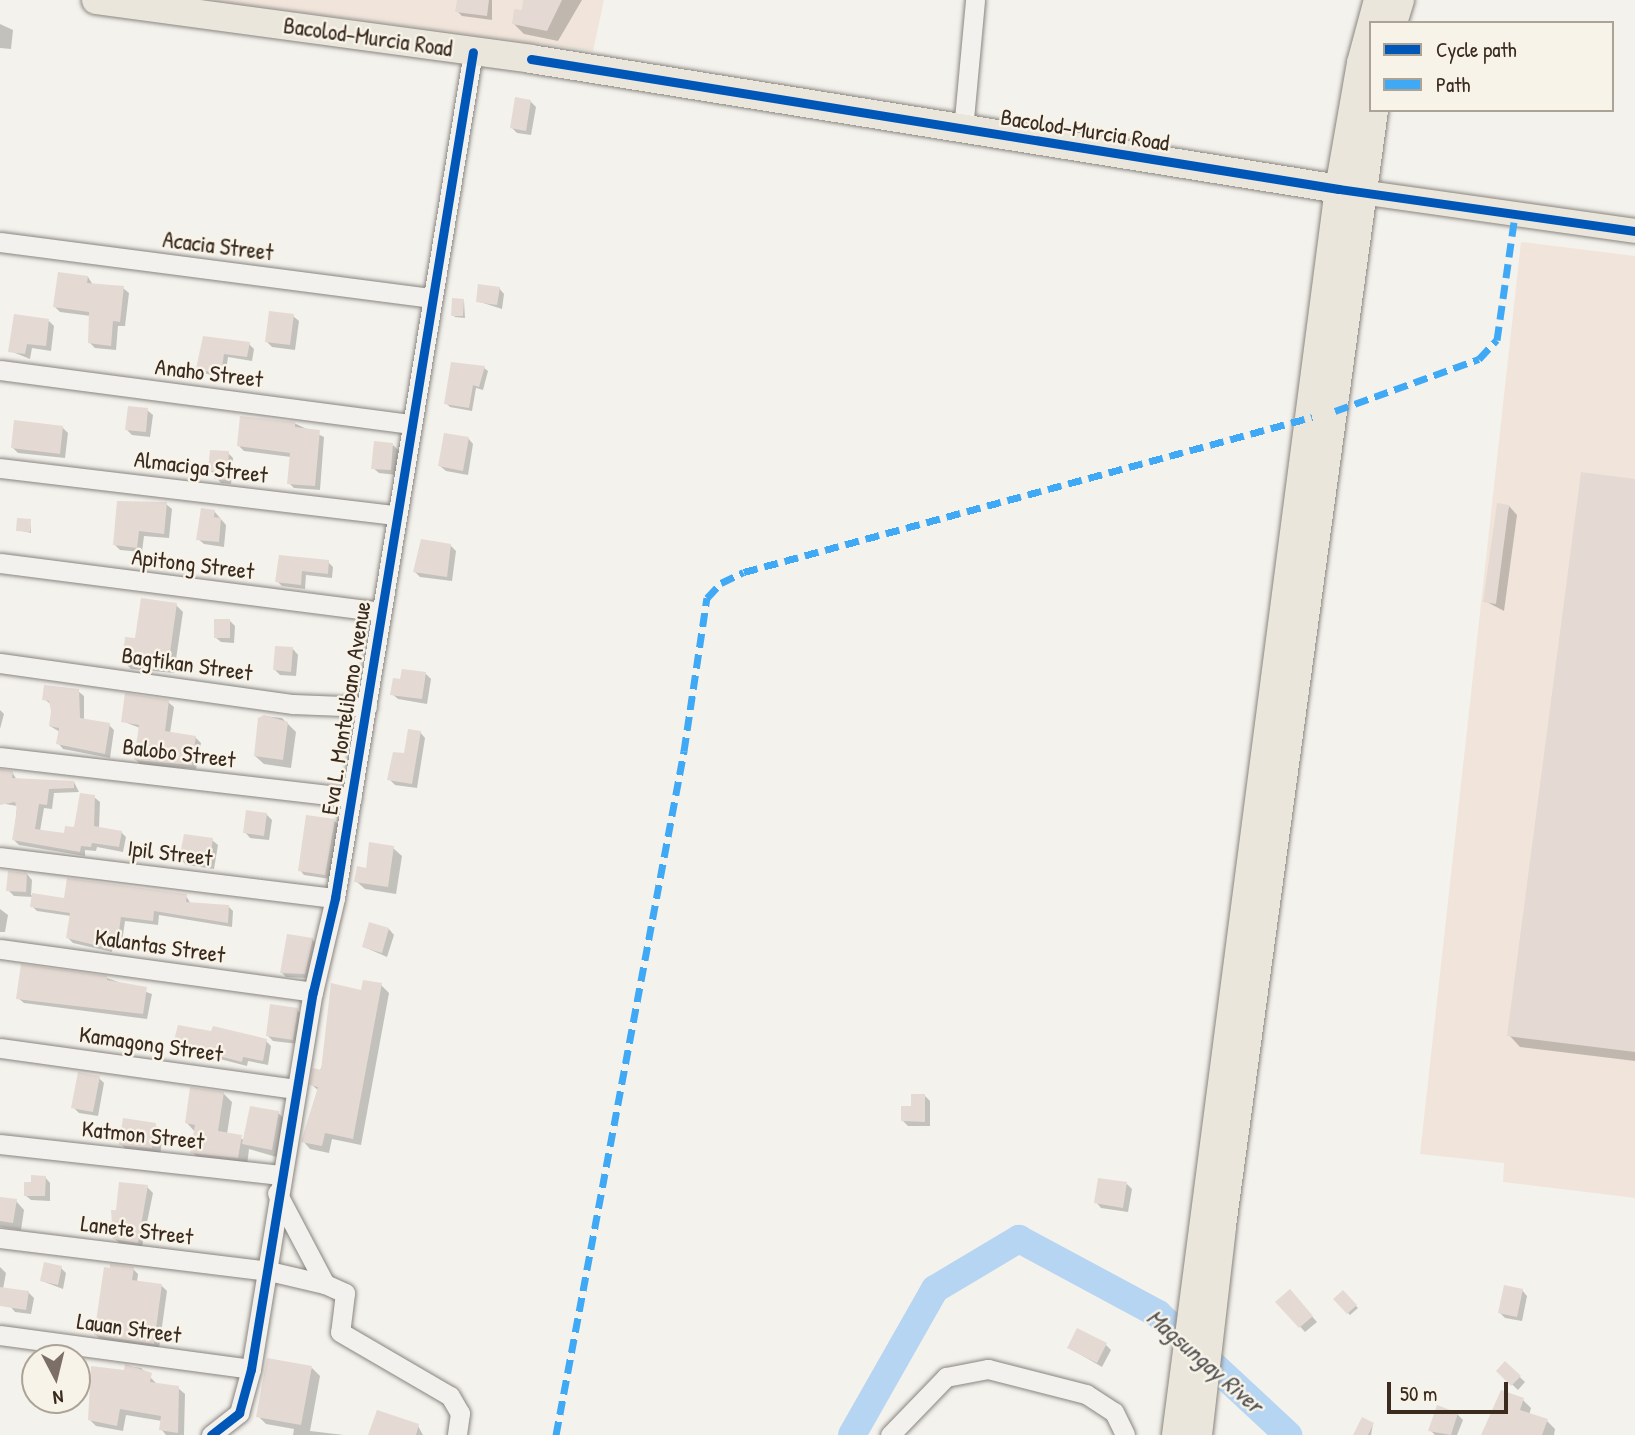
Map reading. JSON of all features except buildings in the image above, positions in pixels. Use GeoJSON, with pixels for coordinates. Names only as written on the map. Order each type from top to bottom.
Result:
{"type":"FeatureCollection","features":[{"type":"Feature","properties":{"kind":"highway","name":"Bacolod-Murcia Road"},"geometry":{"type":"LineString","coordinates":[[96,0],[473,52],[1350,191]]}},
{"type":"Feature","properties":{"kind":"highway"},"geometry":{"type":"LineString","coordinates":[[1372,21],[1378,0]]}},
{"type":"Feature","properties":{"kind":"highway"},"geometry":{"type":"LineString","coordinates":[[1394,21],[1400,0]]}},
{"type":"Feature","properties":{"kind":"highway"},"geometry":{"type":"LineString","coordinates":[[1176,1435],[1211,1225],[1350,191],[1361,63],[1369,33]]}},
{"type":"Feature","properties":{"kind":"highway"},"geometry":{"type":"LineString","coordinates":[[1350,191],[1373,112]]}},
{"type":"Feature","properties":{"kind":"highway"},"geometry":{"type":"LineString","coordinates":[[1198,1435],[1211,1225]]}},
{"type":"Feature","properties":{"kind":"main road","name":"Bacolod-Murcia Road"},"geometry":{"type":"LineString","coordinates":[[1350,191],[1635,231]]}},
{"type":"Feature","properties":{"kind":"street"},"geometry":{"type":"LineString","coordinates":[[963,130],[975,0]]}},
{"type":"Feature","properties":{"kind":"street","name":"Eva L. Montelibano Avenue"},"geometry":{"type":"LineString","coordinates":[[211,1435],[239,1413],[251,1369],[269,1271],[278,1184],[313,992],[335,898],[352,798],[430,298],[473,52]]}},
{"type":"Feature","properties":{"kind":"street","name":"Acacia Street"},"geometry":{"type":"LineString","coordinates":[[0,242],[430,298]]}},
{"type":"Feature","properties":{"kind":"street","name":"Anaho Street"},"geometry":{"type":"LineString","coordinates":[[0,370],[411,424]]}},
{"type":"Feature","properties":{"kind":"street","name":"Almaciga Street"},"geometry":{"type":"LineString","coordinates":[[0,468],[396,515]]}},
{"type":"Feature","properties":{"kind":"street","name":"Apitong Street"},"geometry":{"type":"LineString","coordinates":[[0,564],[380,612]]}},
{"type":"Feature","properties":{"kind":"street","name":"Bagtikan Street"},"geometry":{"type":"LineString","coordinates":[[0,663],[293,704],[367,707]]}},
{"type":"Feature","properties":{"kind":"street","name":"Balobo Street"},"geometry":{"type":"LineString","coordinates":[[0,757],[352,798]]}},
{"type":"Feature","properties":{"kind":"street","name":"Ipil Street"},"geometry":{"type":"LineString","coordinates":[[0,857],[335,898]]}},
{"type":"Feature","properties":{"kind":"street","name":"Kalantas Street"},"geometry":{"type":"LineString","coordinates":[[0,949],[313,992]]}},
{"type":"Feature","properties":{"kind":"street","name":"Kamagong Street"},"geometry":{"type":"LineString","coordinates":[[0,1048],[295,1089]]}},
{"type":"Feature","properties":{"kind":"street","name":"Katmon Street"},"geometry":{"type":"LineString","coordinates":[[0,1144],[278,1184]]}},
{"type":"Feature","properties":{"kind":"street"},"geometry":{"type":"LineString","coordinates":[[278,1184],[325,1284],[345,1293],[339,1324],[345,1338],[450,1396],[460,1413],[457,1435]]}},
{"type":"Feature","properties":{"kind":"street","name":"Lanete Street"},"geometry":{"type":"LineString","coordinates":[[0,1238],[269,1271],[325,1284]]}},
{"type":"Feature","properties":{"kind":"street","name":"Lauan Street"},"geometry":{"type":"LineString","coordinates":[[0,1335],[251,1369]]}},
{"type":"Feature","properties":{"kind":"street"},"geometry":{"type":"LineString","coordinates":[[890,1435],[946,1377],[988,1369],[1086,1394],[1114,1412],[1125,1435]]}},
{"type":"Feature","properties":{"kind":"shaded area"},"geometry":{"type":"Polygon","coordinates":[[[213,0],[604,0],[593,51],[213,0]]]}},
{"type":"Feature","properties":{"kind":"shaded area"},"geometry":{"type":"Polygon","coordinates":[[[1521,242],[1635,256],[1635,1198],[1503,1182],[1504,1163],[1420,1154],[1521,242]]]}},
{"type":"Feature","properties":{"kind":"waterway","name":"Magsungay River"},"geometry":{"type":"LineString","coordinates":[[852,1435],[935,1289],[1019,1239],[1158,1314],[1288,1435]]}},
{"type":"Feature","properties":{"kind":"marked path"},"geometry":{"type":"LineString","coordinates":[[1335,411],[1479,359],[1497,340],[1515,215]]}},
{"type":"Feature","properties":{"kind":"marked path"},"geometry":{"type":"LineString","coordinates":[[556,1435],[684,751],[707,598],[721,583],[744,572],[1312,417]]}},
{"type":"Feature","properties":{"kind":"cycle path"},"geometry":{"type":"LineString","coordinates":[[211,1435],[239,1413],[251,1369],[313,992],[335,898],[473,52]]}},
{"type":"Feature","properties":{"kind":"cycle path"},"geometry":{"type":"LineString","coordinates":[[531,59],[1339,189],[1635,231]]}}]}
